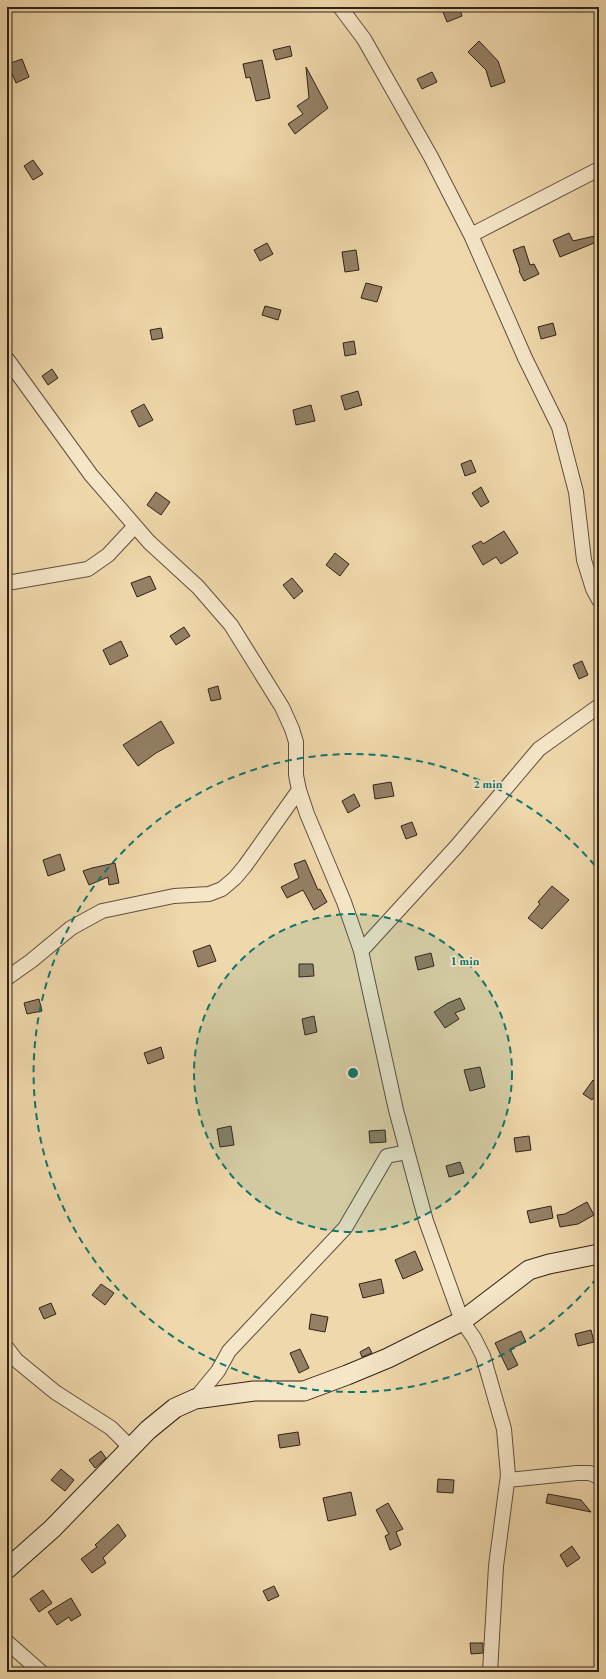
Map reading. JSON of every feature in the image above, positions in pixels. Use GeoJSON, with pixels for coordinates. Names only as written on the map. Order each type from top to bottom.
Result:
{"type":"FeatureCollection","features":[{"type":"Feature","properties":{"kind":"street"},"geometry":{"type":"LineString","coordinates":[[340,7],[364,39],[431,157],[471,235],[525,358],[559,427],[576,492],[584,560],[593,589],[599,600]]}},
{"type":"Feature","properties":{"kind":"street"},"geometry":{"type":"LineString","coordinates":[[471,235],[599,169]]}},
{"type":"Feature","properties":{"kind":"street"},"geometry":{"type":"LineString","coordinates":[[7,359],[92,475],[149,542],[208,598],[231,625],[282,707],[296,742],[296,775],[299,790],[307,814],[344,902],[361,951],[407,1152],[426,1221],[462,1321],[474,1338],[483,1356],[504,1429],[508,1480],[496,1566],[490,1672]]}},
{"type":"Feature","properties":{"kind":"street"},"geometry":{"type":"LineString","coordinates":[[7,583],[88,569],[108,555],[135,526]]}},
{"type":"Feature","properties":{"kind":"street"},"geometry":{"type":"LineString","coordinates":[[361,951],[456,847],[539,748],[599,706]]}},
{"type":"Feature","properties":{"kind":"street"},"geometry":{"type":"LineString","coordinates":[[7,978],[31,961],[71,928],[102,911],[174,896],[209,894],[222,889],[235,878],[245,866],[299,790]]}},
{"type":"Feature","properties":{"kind":"street"},"geometry":{"type":"LineString","coordinates":[[195,1399],[218,1371],[229,1351],[345,1228],[387,1156],[407,1152]]}},
{"type":"Feature","properties":{"kind":"street"},"geometry":{"type":"LineString","coordinates":[[7,1569],[52,1529],[131,1448],[162,1418],[175,1408],[195,1399],[254,1391],[304,1391],[388,1358],[462,1321],[529,1270],[549,1264],[599,1254]]}},
{"type":"Feature","properties":{"kind":"street"},"geometry":{"type":"LineString","coordinates":[[7,1348],[16,1360],[55,1392],[110,1428],[131,1448]]}},
{"type":"Feature","properties":{"kind":"street"},"geometry":{"type":"LineString","coordinates":[[508,1480],[577,1473],[590,1473],[599,1477]]}},
{"type":"Feature","properties":{"kind":"street"},"geometry":{"type":"LineString","coordinates":[[7,1642],[41,1672]]}},
{"type":"Feature","properties":{"kind":"building"},"geometry":{"type":"Polygon","coordinates":[[[441,7],[459,7],[462,16],[447,22],[441,7]]]}},
{"type":"Feature","properties":{"kind":"building"},"geometry":{"type":"Polygon","coordinates":[[[479,41],[498,61],[505,82],[491,87],[486,70],[468,52],[479,41]]]}},
{"type":"Feature","properties":{"kind":"building"},"geometry":{"type":"Polygon","coordinates":[[[290,46],[292,56],[276,60],[273,50],[290,46]]]}},
{"type":"Feature","properties":{"kind":"building"},"geometry":{"type":"Polygon","coordinates":[[[22,59],[29,77],[16,83],[8,64],[22,59]]]}},
{"type":"Feature","properties":{"kind":"building"},"geometry":{"type":"Polygon","coordinates":[[[262,60],[270,98],[256,101],[250,77],[246,78],[243,64],[262,60]]]}},
{"type":"Feature","properties":{"kind":"building"},"geometry":{"type":"Polygon","coordinates":[[[306,67],[328,108],[295,134],[288,124],[303,114],[297,106],[309,98],[306,67]]]}},
{"type":"Feature","properties":{"kind":"building"},"geometry":{"type":"Polygon","coordinates":[[[432,72],[437,82],[422,89],[417,79],[432,72]]]}},
{"type":"Feature","properties":{"kind":"building"},"geometry":{"type":"Polygon","coordinates":[[[33,160],[43,174],[33,180],[24,166],[33,160]]]}},
{"type":"Feature","properties":{"kind":"building"},"geometry":{"type":"Polygon","coordinates":[[[569,233],[573,241],[599,235],[599,241],[560,257],[553,240],[569,233]]]}},
{"type":"Feature","properties":{"kind":"building"},"geometry":{"type":"Polygon","coordinates":[[[267,243],[273,254],[260,261],[254,250],[267,243]]]}},
{"type":"Feature","properties":{"kind":"building"},"geometry":{"type":"Polygon","coordinates":[[[524,246],[530,265],[534,264],[539,274],[524,281],[519,271],[520,270],[513,250],[524,246]]]}},
{"type":"Feature","properties":{"kind":"building"},"geometry":{"type":"Polygon","coordinates":[[[356,250],[359,270],[345,272],[342,252],[356,250]]]}},
{"type":"Feature","properties":{"kind":"building"},"geometry":{"type":"Polygon","coordinates":[[[366,283],[382,287],[377,302],[361,298],[366,283]]]}},
{"type":"Feature","properties":{"kind":"building"},"geometry":{"type":"Polygon","coordinates":[[[265,306],[281,310],[278,320],[262,315],[265,306]]]}},
{"type":"Feature","properties":{"kind":"building"},"geometry":{"type":"Polygon","coordinates":[[[553,323],[556,335],[541,339],[538,327],[553,323]]]}},
{"type":"Feature","properties":{"kind":"building"},"geometry":{"type":"Polygon","coordinates":[[[161,328],[163,338],[152,340],[150,330],[161,328]]]}},
{"type":"Feature","properties":{"kind":"building"},"geometry":{"type":"Polygon","coordinates":[[[354,341],[356,354],[345,356],[343,343],[354,341]]]}},
{"type":"Feature","properties":{"kind":"building"},"geometry":{"type":"Polygon","coordinates":[[[52,369],[58,378],[48,385],[42,376],[52,369]]]}},
{"type":"Feature","properties":{"kind":"building"},"geometry":{"type":"Polygon","coordinates":[[[358,391],[362,405],[345,410],[341,396],[358,391]]]}},
{"type":"Feature","properties":{"kind":"building"},"geometry":{"type":"Polygon","coordinates":[[[144,404],[153,420],[139,427],[131,411],[144,404]]]}},
{"type":"Feature","properties":{"kind":"building"},"geometry":{"type":"Polygon","coordinates":[[[311,405],[315,421],[296,425],[293,410],[311,405]]]}},
{"type":"Feature","properties":{"kind":"building"},"geometry":{"type":"Polygon","coordinates":[[[471,460],[476,472],[465,476],[461,464],[471,460]]]}},
{"type":"Feature","properties":{"kind":"building"},"geometry":{"type":"Polygon","coordinates":[[[481,487],[489,502],[481,507],[472,493],[481,487]]]}},
{"type":"Feature","properties":{"kind":"building"},"geometry":{"type":"Polygon","coordinates":[[[156,492],[170,502],[161,515],[147,505],[156,492]]]}},
{"type":"Feature","properties":{"kind":"building"},"geometry":{"type":"Polygon","coordinates":[[[504,531],[518,553],[501,564],[496,557],[483,565],[472,546],[481,541],[483,544],[504,531]]]}},
{"type":"Feature","properties":{"kind":"building"},"geometry":{"type":"Polygon","coordinates":[[[335,553],[349,564],[340,576],[326,565],[335,553]]]}},
{"type":"Feature","properties":{"kind":"building"},"geometry":{"type":"Polygon","coordinates":[[[150,576],[156,589],[137,597],[131,583],[150,576]]]}},
{"type":"Feature","properties":{"kind":"building"},"geometry":{"type":"Polygon","coordinates":[[[292,578],[303,591],[294,599],[283,585],[292,578]]]}},
{"type":"Feature","properties":{"kind":"building"},"geometry":{"type":"Polygon","coordinates":[[[184,627],[190,636],[176,645],[170,636],[184,627]]]}},
{"type":"Feature","properties":{"kind":"building"},"geometry":{"type":"Polygon","coordinates":[[[121,641],[128,656],[110,665],[103,650],[121,641]]]}},
{"type":"Feature","properties":{"kind":"building"},"geometry":{"type":"Polygon","coordinates":[[[582,661],[588,675],[579,679],[573,665],[582,661]]]}},
{"type":"Feature","properties":{"kind":"building"},"geometry":{"type":"Polygon","coordinates":[[[218,686],[221,699],[211,701],[208,689],[218,686]]]}},
{"type":"Feature","properties":{"kind":"building"},"geometry":{"type":"Polygon","coordinates":[[[161,721],[174,743],[156,753],[138,766],[123,745],[161,721]]]}},
{"type":"Feature","properties":{"kind":"building"},"geometry":{"type":"Polygon","coordinates":[[[391,782],[394,796],[375,799],[373,785],[391,782]]]}},
{"type":"Feature","properties":{"kind":"building"},"geometry":{"type":"Polygon","coordinates":[[[354,794],[360,806],[348,813],[342,801],[354,794]]]}},
{"type":"Feature","properties":{"kind":"building"},"geometry":{"type":"Polygon","coordinates":[[[412,822],[417,835],[406,839],[401,826],[412,822]]]}},
{"type":"Feature","properties":{"kind":"building"},"geometry":{"type":"Polygon","coordinates":[[[60,854],[65,870],[48,876],[43,860],[60,854]]]}},
{"type":"Feature","properties":{"kind":"building"},"geometry":{"type":"Polygon","coordinates":[[[305,860],[318,890],[320,889],[327,902],[314,910],[303,890],[287,898],[281,887],[299,878],[294,864],[305,860]]]}},
{"type":"Feature","properties":{"kind":"building"},"geometry":{"type":"Polygon","coordinates":[[[115,863],[119,883],[109,885],[108,877],[89,885],[83,871],[115,863]]]}},
{"type":"Feature","properties":{"kind":"building"},"geometry":{"type":"Polygon","coordinates":[[[552,886],[569,900],[542,929],[528,918],[540,904],[538,902],[552,886]]]}},
{"type":"Feature","properties":{"kind":"building"},"geometry":{"type":"Polygon","coordinates":[[[210,945],[216,961],[198,967],[193,951],[210,945]]]}},
{"type":"Feature","properties":{"kind":"building"},"geometry":{"type":"Polygon","coordinates":[[[431,953],[434,966],[418,970],[415,957],[431,953]]]}},
{"type":"Feature","properties":{"kind":"building"},"geometry":{"type":"Polygon","coordinates":[[[299,964],[313,964],[314,976],[299,977],[299,964]]]}},
{"type":"Feature","properties":{"kind":"building"},"geometry":{"type":"Polygon","coordinates":[[[460,998],[465,1009],[455,1013],[459,1019],[445,1028],[434,1012],[448,1003],[460,998]]]}},
{"type":"Feature","properties":{"kind":"building"},"geometry":{"type":"Polygon","coordinates":[[[39,999],[42,1011],[27,1014],[24,1003],[39,999]]]}},
{"type":"Feature","properties":{"kind":"building"},"geometry":{"type":"Polygon","coordinates":[[[314,1016],[317,1032],[305,1035],[302,1019],[314,1016]]]}},
{"type":"Feature","properties":{"kind":"building"},"geometry":{"type":"Polygon","coordinates":[[[161,1047],[164,1058],[148,1064],[144,1053],[161,1047]]]}},
{"type":"Feature","properties":{"kind":"building"},"geometry":{"type":"Polygon","coordinates":[[[480,1067],[485,1087],[470,1091],[464,1070],[480,1067]]]}},
{"type":"Feature","properties":{"kind":"building"},"geometry":{"type":"Polygon","coordinates":[[[593,1080],[599,1085],[599,1091],[592,1100],[583,1094],[593,1080]]]}},
{"type":"Feature","properties":{"kind":"building"},"geometry":{"type":"Polygon","coordinates":[[[231,1126],[234,1145],[220,1147],[217,1129],[231,1126]]]}},
{"type":"Feature","properties":{"kind":"building"},"geometry":{"type":"Polygon","coordinates":[[[385,1130],[386,1142],[370,1143],[369,1131],[385,1130]]]}},
{"type":"Feature","properties":{"kind":"building"},"geometry":{"type":"Polygon","coordinates":[[[529,1136],[531,1150],[516,1152],[514,1138],[529,1136]]]}},
{"type":"Feature","properties":{"kind":"building"},"geometry":{"type":"Polygon","coordinates":[[[460,1162],[464,1173],[449,1177],[446,1166],[460,1162]]]}},
{"type":"Feature","properties":{"kind":"building"},"geometry":{"type":"Polygon","coordinates":[[[587,1202],[594,1215],[578,1224],[560,1227],[557,1215],[565,1214],[587,1202]]]}},
{"type":"Feature","properties":{"kind":"building"},"geometry":{"type":"Polygon","coordinates":[[[551,1206],[553,1218],[530,1223],[527,1211],[551,1206]]]}},
{"type":"Feature","properties":{"kind":"building"},"geometry":{"type":"Polygon","coordinates":[[[415,1251],[423,1270],[403,1279],[395,1260],[415,1251]]]}},
{"type":"Feature","properties":{"kind":"building"},"geometry":{"type":"Polygon","coordinates":[[[381,1279],[384,1293],[363,1298],[359,1284],[381,1279]]]}},
{"type":"Feature","properties":{"kind":"building"},"geometry":{"type":"Polygon","coordinates":[[[101,1284],[114,1293],[105,1305],[92,1295],[101,1284]]]}},
{"type":"Feature","properties":{"kind":"building"},"geometry":{"type":"Polygon","coordinates":[[[51,1303],[56,1314],[44,1319],[39,1308],[51,1303]]]}},
{"type":"Feature","properties":{"kind":"building"},"geometry":{"type":"Polygon","coordinates":[[[311,1314],[328,1317],[325,1332],[309,1329],[311,1314]]]}},
{"type":"Feature","properties":{"kind":"building"},"geometry":{"type":"Polygon","coordinates":[[[591,1330],[594,1342],[578,1346],[575,1334],[591,1330]]]}},
{"type":"Feature","properties":{"kind":"building"},"geometry":{"type":"Polygon","coordinates":[[[521,1331],[526,1342],[510,1349],[518,1365],[508,1370],[495,1343],[521,1331]]]}},
{"type":"Feature","properties":{"kind":"building"},"geometry":{"type":"Polygon","coordinates":[[[369,1347],[372,1353],[362,1357],[360,1352],[369,1347]]]}},
{"type":"Feature","properties":{"kind":"building"},"geometry":{"type":"Polygon","coordinates":[[[300,1349],[309,1368],[299,1373],[290,1353],[300,1349]]]}},
{"type":"Feature","properties":{"kind":"building"},"geometry":{"type":"Polygon","coordinates":[[[298,1432],[300,1445],[280,1448],[278,1435],[298,1432]]]}},
{"type":"Feature","properties":{"kind":"building"},"geometry":{"type":"Polygon","coordinates":[[[101,1451],[106,1458],[95,1468],[89,1460],[101,1451]]]}},
{"type":"Feature","properties":{"kind":"building"},"geometry":{"type":"Polygon","coordinates":[[[61,1469],[74,1480],[65,1491],[51,1480],[61,1469]]]}},
{"type":"Feature","properties":{"kind":"building"},"geometry":{"type":"Polygon","coordinates":[[[438,1479],[454,1480],[453,1493],[437,1492],[438,1479]]]}},
{"type":"Feature","properties":{"kind":"building"},"geometry":{"type":"Polygon","coordinates":[[[351,1492],[356,1515],[328,1521],[323,1498],[351,1492]]]}},
{"type":"Feature","properties":{"kind":"building"},"geometry":{"type":"Polygon","coordinates":[[[548,1494],[581,1500],[591,1512],[546,1503],[548,1494]]]}},
{"type":"Feature","properties":{"kind":"building"},"geometry":{"type":"Polygon","coordinates":[[[388,1503],[403,1529],[396,1532],[401,1545],[390,1550],[385,1536],[389,1534],[376,1510],[388,1503]]]}},
{"type":"Feature","properties":{"kind":"building"},"geometry":{"type":"Polygon","coordinates":[[[118,1524],[126,1536],[103,1558],[106,1563],[92,1573],[81,1559],[97,1547],[95,1545],[118,1524]]]}},
{"type":"Feature","properties":{"kind":"building"},"geometry":{"type":"Polygon","coordinates":[[[572,1546],[580,1558],[567,1567],[560,1555],[572,1546]]]}},
{"type":"Feature","properties":{"kind":"building"},"geometry":{"type":"Polygon","coordinates":[[[274,1586],[279,1596],[268,1601],[263,1591],[274,1586]]]}},
{"type":"Feature","properties":{"kind":"building"},"geometry":{"type":"Polygon","coordinates":[[[43,1590],[52,1603],[39,1612],[30,1599],[43,1590]]]}},
{"type":"Feature","properties":{"kind":"building"},"geometry":{"type":"Polygon","coordinates":[[[71,1598],[81,1615],[71,1621],[69,1617],[57,1625],[48,1612],[71,1598]]]}},
{"type":"Feature","properties":{"kind":"building"},"geometry":{"type":"Polygon","coordinates":[[[470,1643],[483,1643],[483,1653],[471,1654],[470,1643]]]}}]}
